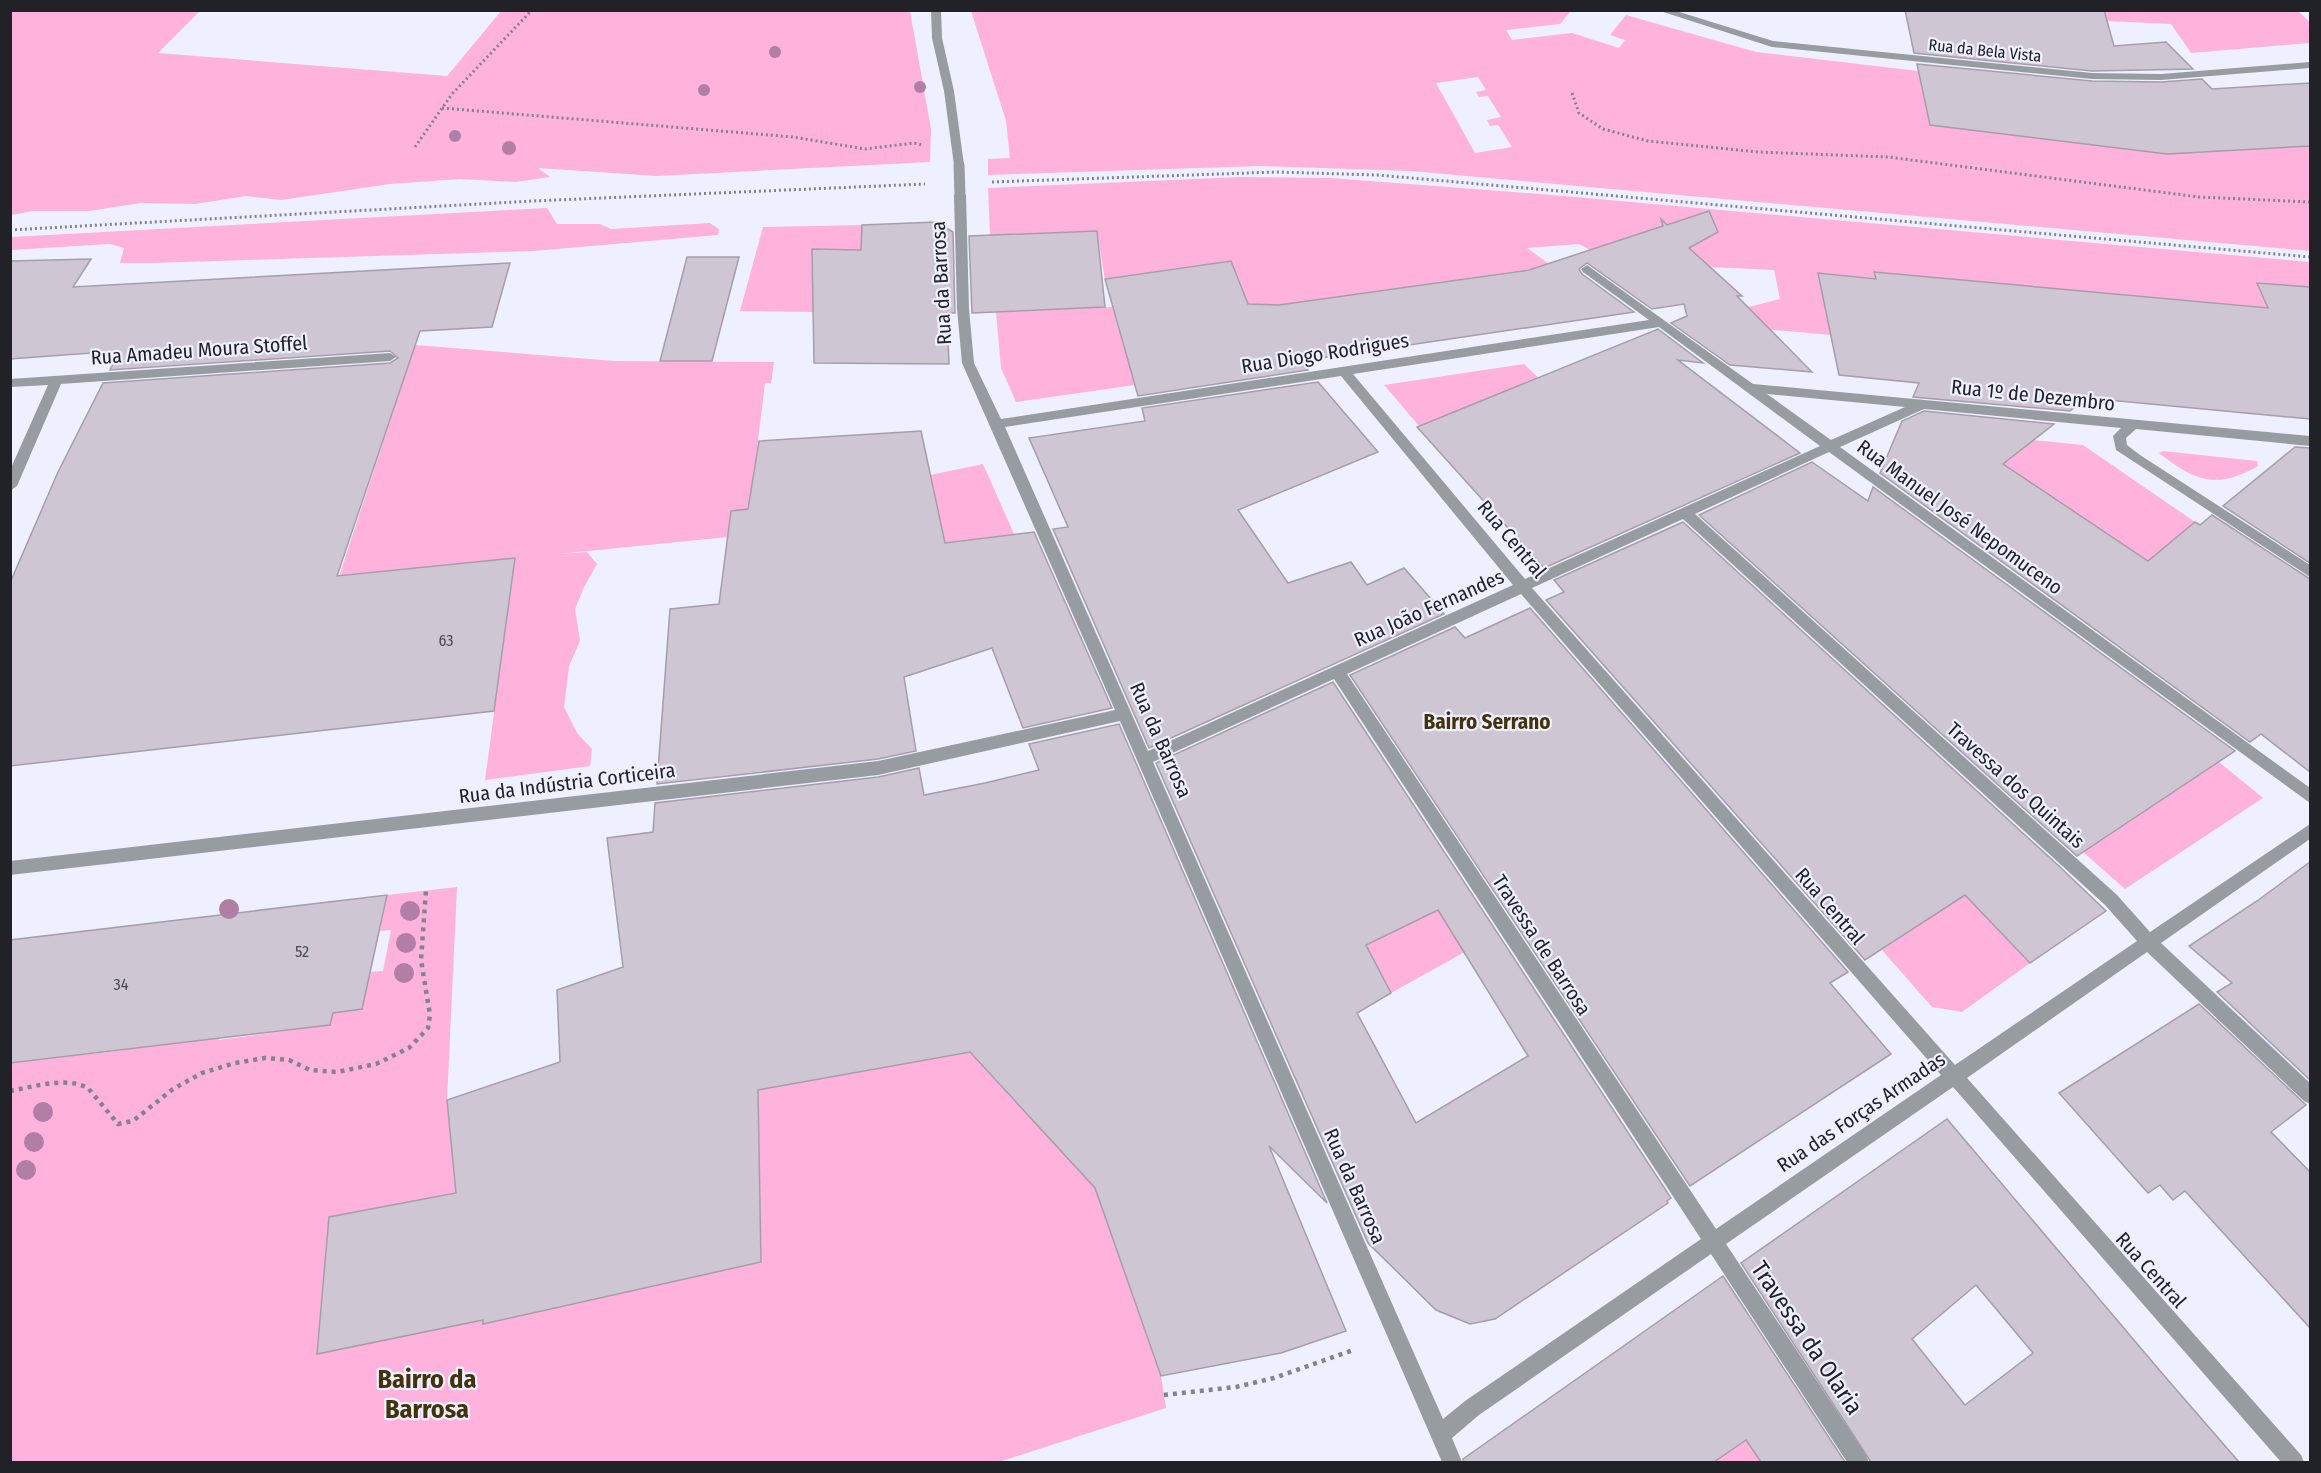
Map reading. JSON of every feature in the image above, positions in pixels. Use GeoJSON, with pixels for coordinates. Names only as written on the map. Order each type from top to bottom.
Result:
{"type":"FeatureCollection","features":[{"type":"Feature","properties":{"kind":"street","name":"Rua da Barrosa"},"geometry":{"type":"LineString","coordinates":[[936,10],[937,38],[958,146],[963,309],[968,363],[998,424],[1452,1462]]}},
{"type":"Feature","properties":{"kind":"street","name":"Rua da Bela Vista"},"geometry":{"type":"LineString","coordinates":[[1661,10],[1772,44],[2092,76],[2162,77],[2310,65]]}},
{"type":"Feature","properties":{"kind":"street","name":"Rua Manuel José Nepomuceno"},"geometry":{"type":"LineString","coordinates":[[1587,269],[2310,796]]}},
{"type":"Feature","properties":{"kind":"street","name":"Rua Diogo Rodrigues"},"geometry":{"type":"LineString","coordinates":[[998,424],[1659,323]]}},
{"type":"Feature","properties":{"kind":"street","name":"Rua Amadeu Moura Stoffel"},"geometry":{"type":"LineString","coordinates":[[10,383],[390,357]]}},
{"type":"Feature","properties":{"kind":"street","name":"Rua Central"},"geometry":{"type":"LineString","coordinates":[[1343,370],[1523,587],[1952,1077],[2294,1462]]}},
{"type":"Feature","properties":{"kind":"street"},"geometry":{"type":"LineString","coordinates":[[10,486],[57,379]]}},
{"type":"Feature","properties":{"kind":"street","name":"Rua 1º de Dezembro"},"geometry":{"type":"LineString","coordinates":[[1752,388],[2310,441]]}},
{"type":"Feature","properties":{"kind":"street","name":"Rua João Fernandes"},"geometry":{"type":"LineString","coordinates":[[1144,759],[1925,404]]}},
{"type":"Feature","properties":{"kind":"street"},"geometry":{"type":"LineString","coordinates":[[2134,424],[2119,436],[2121,447],[2310,572]]}},
{"type":"Feature","properties":{"kind":"street","name":"Travessa dos Quintais"},"geometry":{"type":"LineString","coordinates":[[1686,514],[2111,900],[2150,943],[2310,1095]]}},
{"type":"Feature","properties":{"kind":"street","name":"Travessa de Barrosa"},"geometry":{"type":"LineString","coordinates":[[1336,671],[1712,1241]]}},
{"type":"Feature","properties":{"kind":"street","name":"Rua da Indústria Corticeira"},"geometry":{"type":"LineString","coordinates":[[10,868],[878,768],[1125,714]]}},
{"type":"Feature","properties":{"kind":"street","name":"Rua das Forças Armadas"},"geometry":{"type":"LineString","coordinates":[[1440,1436],[1472,1408],[1712,1241],[2150,943],[2310,831]]}},
{"type":"Feature","properties":{"kind":"street","name":"Travessa da Olaria"},"geometry":{"type":"LineString","coordinates":[[1712,1241],[1859,1462]]}},
{"type":"Feature","properties":{"kind":"path"},"geometry":{"type":"LineString","coordinates":[[416,147],[452,94],[532,10]]}},
{"type":"Feature","properties":{"kind":"path"},"geometry":{"type":"LineString","coordinates":[[1572,93],[1579,113],[1603,129],[1648,141],[1758,152],[1888,157],[2199,196],[2310,202]]}},
{"type":"Feature","properties":{"kind":"path"},"geometry":{"type":"LineString","coordinates":[[442,108],[793,137],[865,149],[914,143],[930,147]]}},
{"type":"Feature","properties":{"kind":"path"},"geometry":{"type":"LineString","coordinates":[[990,182],[1264,172],[1377,175],[2310,257]]}},
{"type":"Feature","properties":{"kind":"path"},"geometry":{"type":"LineString","coordinates":[[10,230],[533,201],[932,184]]}},
{"type":"Feature","properties":{"kind":"path"},"geometry":{"type":"LineString","coordinates":[[10,1091],[75,1082],[87,1087],[108,1116],[118,1124],[132,1121],[173,1089],[202,1072],[235,1063],[265,1058],[289,1060],[310,1070],[338,1072],[376,1064],[409,1048],[428,1028],[429,1015],[421,960],[426,890]]}},
{"type":"Feature","properties":{"kind":"path"},"geometry":{"type":"LineString","coordinates":[[1164,1395],[1236,1387],[1274,1378],[1353,1350]]}},
{"type":"Feature","properties":{"kind":"shaded area"},"geometry":{"type":"Polygon","coordinates":[[[11,10],[200,11],[158,53],[447,76],[501,11],[910,11],[931,129],[930,162],[657,176],[538,168],[550,177],[516,182],[460,179],[390,184],[281,200],[246,196],[195,204],[141,203],[89,211],[33,211],[11,215],[11,10]]]}},
{"type":"Feature","properties":{"kind":"shaded area"},"geometry":{"type":"Polygon","coordinates":[[[971,11],[1571,11],[1560,24],[1506,30],[1512,40],[1572,33],[1619,48],[1625,40],[1610,35],[1626,15],[1756,52],[1918,71],[1930,125],[2167,154],[2310,144],[2310,251],[1410,171],[1260,166],[988,175],[988,159],[1010,158],[1006,121],[971,11]],[[1478,77],[1436,83],[1475,153],[1512,147],[1498,125],[1490,126],[1487,120],[1501,117],[1488,96],[1479,97],[1476,92],[1486,90],[1478,77]]]}},
{"type":"Feature","properties":{"kind":"shaded area"},"geometry":{"type":"Polygon","coordinates":[[[2104,11],[2298,11],[2310,22],[2310,43],[2191,53],[2171,24],[2107,21],[2104,11]]]}},
{"type":"Feature","properties":{"kind":"shaded area"},"geometry":{"type":"Polygon","coordinates":[[[1241,177],[1331,178],[1552,195],[2310,262],[2310,287],[2257,283],[2271,309],[1875,272],[1876,279],[1819,273],[1831,335],[1752,328],[1737,310],[1780,299],[1774,270],[1711,267],[1620,240],[1590,250],[1579,244],[1527,248],[1552,266],[1250,309],[1231,261],[1105,280],[1097,231],[990,235],[988,188],[1241,177]]]}},
{"type":"Feature","properties":{"kind":"shaded area"},"geometry":{"type":"Polygon","coordinates":[[[547,208],[557,224],[600,224],[611,229],[710,223],[719,229],[718,235],[534,251],[150,263],[120,263],[124,248],[110,244],[11,250],[11,237],[547,208]]]}},
{"type":"Feature","properties":{"kind":"shaded area"},"geometry":{"type":"Polygon","coordinates":[[[862,225],[861,250],[812,250],[813,312],[740,311],[763,227],[862,225]]]}},
{"type":"Feature","properties":{"kind":"shaded area"},"geometry":{"type":"Polygon","coordinates":[[[1112,307],[1135,385],[1016,402],[1001,368],[996,312],[1112,307]]]}},
{"type":"Feature","properties":{"kind":"shaded area"},"geometry":{"type":"Polygon","coordinates":[[[415,345],[615,361],[774,362],[771,383],[765,383],[754,473],[781,506],[731,511],[728,537],[557,554],[587,552],[597,564],[575,609],[580,641],[569,666],[564,707],[577,733],[592,749],[590,766],[485,780],[515,558],[339,577],[415,345]]]}},
{"type":"Feature","properties":{"kind":"shaded area"},"geometry":{"type":"Polygon","coordinates":[[[1524,364],[1554,393],[1419,426],[1384,385],[1524,364]]]}},
{"type":"Feature","properties":{"kind":"shaded area"},"geometry":{"type":"Polygon","coordinates":[[[2033,440],[2083,445],[2195,522],[2146,563],[2003,464],[2033,440]]]}},
{"type":"Feature","properties":{"kind":"shaded area"},"geometry":{"type":"Polygon","coordinates":[[[2163,451],[2257,461],[2258,466],[2230,478],[2206,479],[2195,476],[2172,463],[2159,453],[2163,451]]]}},
{"type":"Feature","properties":{"kind":"shaded area"},"geometry":{"type":"Polygon","coordinates":[[[983,464],[1014,534],[853,554],[930,475],[983,464]]]}},
{"type":"Feature","properties":{"kind":"shaded area"},"geometry":{"type":"Polygon","coordinates":[[[2219,762],[2263,798],[2125,889],[2083,852],[2219,762]]]}},
{"type":"Feature","properties":{"kind":"shaded area"},"geometry":{"type":"Polygon","coordinates":[[[457,887],[447,1100],[498,1139],[483,1324],[761,1262],[758,1090],[970,1052],[1095,1188],[1161,1376],[1166,1408],[999,1462],[11,1462],[10,1056],[90,1054],[143,1047],[221,1031],[219,1040],[330,1025],[333,1013],[362,1009],[370,972],[383,971],[391,930],[380,931],[387,895],[457,887]]]}},
{"type":"Feature","properties":{"kind":"shaded area"},"geometry":{"type":"Polygon","coordinates":[[[1471,894],[1497,934],[1391,993],[1366,945],[1471,894]]]}},
{"type":"Feature","properties":{"kind":"shaded area"},"geometry":{"type":"Polygon","coordinates":[[[1965,895],[2030,963],[1962,1012],[1932,1007],[1882,950],[1965,895]]]}},
{"type":"Feature","properties":{"kind":"shaded area"},"geometry":{"type":"Polygon","coordinates":[[[1746,1440],[1761,1462],[1714,1462],[1746,1440]]]}},
{"type":"Feature","properties":{"kind":"building"},"geometry":{"type":"Polygon","coordinates":[[[1905,10],[2104,10],[2114,46],[2166,42],[2193,69],[2092,71],[1914,53],[1905,10]]]}},
{"type":"Feature","properties":{"kind":"building"},"geometry":{"type":"Polygon","coordinates":[[[1917,64],[2092,81],[2161,82],[2202,79],[2212,89],[2310,83],[2310,146],[2167,154],[1930,125],[1917,64]]]}},
{"type":"Feature","properties":{"kind":"building"},"geometry":{"type":"Polygon","coordinates":[[[1709,211],[1718,232],[1689,248],[1742,296],[1737,296],[1812,372],[1730,365],[1671,323],[1687,316],[1684,304],[1652,309],[1587,263],[1579,269],[1582,274],[1634,312],[1300,361],[1308,370],[1138,396],[1105,279],[1231,261],[1248,304],[1279,305],[1529,270],[1663,226],[1661,219],[1667,225],[1709,211]]]}},
{"type":"Feature","properties":{"kind":"building"},"geometry":{"type":"Polygon","coordinates":[[[937,222],[953,232],[955,313],[947,313],[949,364],[814,363],[812,249],[861,250],[862,225],[937,222]]]}},
{"type":"Feature","properties":{"kind":"building"},"geometry":{"type":"Polygon","coordinates":[[[1097,231],[1105,307],[972,313],[969,236],[1097,231]]]}},
{"type":"Feature","properties":{"kind":"building"},"geometry":{"type":"Polygon","coordinates":[[[687,257],[739,257],[712,361],[660,361],[687,257]]]}},
{"type":"Feature","properties":{"kind":"building"},"geometry":{"type":"Polygon","coordinates":[[[91,259],[73,287],[510,263],[492,327],[420,331],[337,576],[515,558],[494,711],[10,766],[10,583],[58,472],[103,383],[390,363],[398,358],[390,351],[110,370],[119,351],[10,359],[10,261],[91,259]]]}},
{"type":"Feature","properties":{"kind":"building"},"geometry":{"type":"Polygon","coordinates":[[[1874,272],[2268,308],[2257,283],[2310,287],[2310,419],[2087,398],[2070,411],[1913,397],[1919,383],[1839,375],[1818,273],[1876,279],[1874,272]]]}},
{"type":"Feature","properties":{"kind":"building"},"geometry":{"type":"Polygon","coordinates":[[[1658,329],[1703,363],[1678,360],[1800,453],[1544,568],[1417,427],[1658,329]]]}},
{"type":"Feature","properties":{"kind":"building"},"geometry":{"type":"Polygon","coordinates":[[[1318,382],[1378,452],[1238,510],[1288,583],[1351,562],[1367,585],[1404,568],[1444,614],[1149,748],[1053,529],[1068,527],[1029,438],[1145,421],[1142,408],[1318,382]]]}},
{"type":"Feature","properties":{"kind":"building"},"geometry":{"type":"Polygon","coordinates":[[[1924,411],[2054,424],[2003,464],[2148,561],[2195,522],[2200,525],[2212,515],[2310,579],[2310,772],[2261,734],[2250,742],[1880,473],[1902,421],[1924,411]]]}},
{"type":"Feature","properties":{"kind":"building"},"geometry":{"type":"Polygon","coordinates":[[[921,431],[945,543],[1034,532],[1112,708],[1023,728],[992,648],[904,677],[916,751],[878,759],[657,784],[670,609],[719,604],[731,511],[748,509],[759,441],[921,431]]]}},
{"type":"Feature","properties":{"kind":"building"},"geometry":{"type":"Polygon","coordinates":[[[2295,447],[2310,448],[2310,563],[2223,506],[2295,447]]]}},
{"type":"Feature","properties":{"kind":"building"},"geometry":{"type":"Polygon","coordinates":[[[1812,462],[1868,501],[1873,487],[2235,751],[2077,856],[1699,515],[1812,462]]]}},
{"type":"Feature","properties":{"kind":"building"},"geometry":{"type":"Polygon","coordinates":[[[1683,522],[2106,911],[2030,963],[1965,895],[1865,960],[1546,600],[1564,592],[1554,580],[1683,522]]]}},
{"type":"Feature","properties":{"kind":"building"},"geometry":{"type":"Polygon","coordinates":[[[1530,608],[1848,972],[1830,983],[1891,1054],[1690,1186],[1350,675],[1455,627],[1465,638],[1530,608]]]}},
{"type":"Feature","properties":{"kind":"building"},"geometry":{"type":"Polygon","coordinates":[[[1333,682],[1671,1198],[1667,1201],[1668,1203],[1495,1319],[1470,1324],[1436,1310],[1368,1243],[1156,763],[1333,682]],[[1438,910],[1366,945],[1391,993],[1357,1013],[1416,1123],[1528,1056],[1438,910]]]}},
{"type":"Feature","properties":{"kind":"building"},"geometry":{"type":"Polygon","coordinates":[[[1119,724],[1327,1203],[1269,1146],[1346,1331],[1281,1353],[1161,1376],[1095,1188],[970,1052],[758,1090],[761,1262],[483,1324],[483,1320],[317,1354],[329,1217],[456,1193],[447,1100],[560,1062],[557,990],[623,967],[607,838],[653,832],[655,803],[878,777],[919,768],[924,795],[985,783],[1039,770],[1029,744],[1119,724]]]}},
{"type":"Feature","properties":{"kind":"building"},"geometry":{"type":"Polygon","coordinates":[[[2310,862],[2310,1080],[2217,992],[2232,983],[2189,946],[2257,901],[2310,862]]]}},
{"type":"Feature","properties":{"kind":"building"},"geometry":{"type":"Polygon","coordinates":[[[387,895],[362,1009],[333,1013],[330,1025],[10,1063],[10,940],[387,895]]]}},
{"type":"Feature","properties":{"kind":"building"},"geometry":{"type":"Polygon","coordinates":[[[2199,1004],[2306,1105],[2271,1132],[2310,1172],[2310,1328],[2185,1191],[2173,1200],[2160,1185],[2148,1193],[2059,1093],[2199,1004]]]}},
{"type":"Feature","properties":{"kind":"building"},"geometry":{"type":"Polygon","coordinates":[[[1947,1119],[2239,1462],[1871,1462],[1741,1263],[1947,1119]],[[1976,1285],[1912,1339],[1965,1405],[2033,1353],[1976,1285]]]}},
{"type":"Feature","properties":{"kind":"building"},"geometry":{"type":"Polygon","coordinates":[[[1723,1276],[1845,1462],[1761,1462],[1746,1440],[1714,1462],[1464,1462],[1463,1459],[1723,1276]]]}},
{"type":"Feature","properties":{"kind":"district","name":"Bairro Serrano"},"geometry":{"type":"Point","coordinates":[1487,722]}},
{"type":"Feature","properties":{"kind":"district","name":"Bairro da Barrosa"},"geometry":{"type":"Point","coordinates":[427,1394]}}]}
